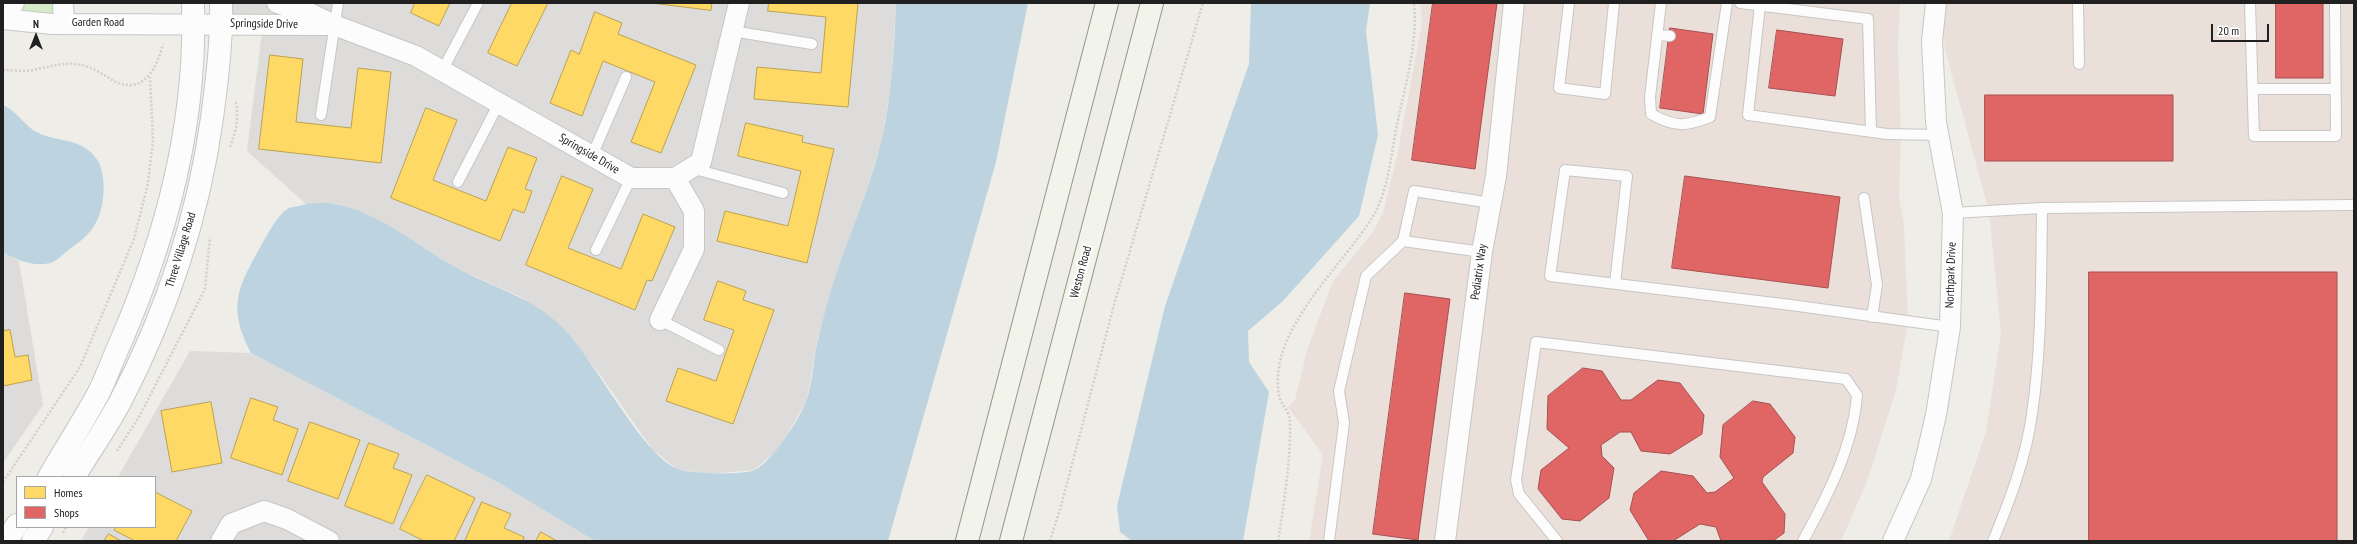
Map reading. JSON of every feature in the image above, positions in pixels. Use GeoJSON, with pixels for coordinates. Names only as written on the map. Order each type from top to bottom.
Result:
{"type":"FeatureCollection","features":[{"type":"Feature","properties":{"kind":"main road"},"geometry":{"type":"LineString","coordinates":[[967,541],[1107,3]]}},
{"type":"Feature","properties":{"kind":"main road","name":"Weston Road"},"geometry":{"type":"LineString","coordinates":[[1011,541],[1152,3]]}},
{"type":"Feature","properties":{"kind":"street"},"geometry":{"type":"LineString","coordinates":[[3,4],[14,3]]}},
{"type":"Feature","properties":{"kind":"street"},"geometry":{"type":"LineString","coordinates":[[63,3],[64,24]]}},
{"type":"Feature","properties":{"kind":"street","name":"Springside Drive"},"geometry":{"type":"LineString","coordinates":[[278,3],[306,11],[334,25],[416,56],[631,178],[683,173]]}},
{"type":"Feature","properties":{"kind":"street"},"geometry":{"type":"LineString","coordinates":[[660,320],[694,249],[694,211],[683,173],[702,162],[739,3]]}},
{"type":"Feature","properties":{"kind":"street","name":"Pediatrix Way"},"geometry":{"type":"LineString","coordinates":[[1445,541],[1482,252],[1496,176],[1514,3]]}},
{"type":"Feature","properties":{"kind":"street","name":"Northpark Drive"},"geometry":{"type":"LineString","coordinates":[[1893,541],[1921,479],[1936,415],[1950,327],[1953,213],[1936,122],[1932,41],[1936,3]]}},
{"type":"Feature","properties":{"kind":"street","name":"Garden Road"},"geometry":{"type":"LineString","coordinates":[[3,19],[64,24],[168,23],[194,13]]}},
{"type":"Feature","properties":{"kind":"street","name":"Springside Drive"},"geometry":{"type":"LineString","coordinates":[[194,13],[221,13],[334,25]]}},
{"type":"Feature","properties":{"kind":"street","name":"Three Village Road"},"geometry":{"type":"LineString","coordinates":[[49,476],[98,393],[137,303],[164,229],[182,151],[191,78],[194,13]]}},
{"type":"Feature","properties":{"kind":"street","name":"Three Village Road"},"geometry":{"type":"LineString","coordinates":[[75,476],[120,402],[162,310],[189,235],[207,155],[217,81],[221,13]]}},
{"type":"Feature","properties":{"kind":"street"},"geometry":{"type":"LineString","coordinates":[[221,541],[231,524],[264,511],[287,519],[329,541]]}},
{"type":"Feature","properties":{"kind":"street"},"geometry":{"type":"LineString","coordinates":[[6,541],[16,526]]}},
{"type":"Feature","properties":{"kind":"street"},"geometry":{"type":"LineString","coordinates":[[33,541],[41,528]]}},
{"type":"Feature","properties":{"kind":"lane"},"geometry":{"type":"LineString","coordinates":[[321,115],[338,3]]}},
{"type":"Feature","properties":{"kind":"lane"},"geometry":{"type":"LineString","coordinates":[[442,71],[478,3]]}},
{"type":"Feature","properties":{"kind":"lane"},"geometry":{"type":"LineString","coordinates":[[1569,3],[1558,88],[1605,94],[1614,3]]}},
{"type":"Feature","properties":{"kind":"lane"},"geometry":{"type":"LineString","coordinates":[[1661,3],[1650,97],[1650,114],[1666,122],[1690,125],[1710,117],[1717,42],[1727,3]]}},
{"type":"Feature","properties":{"kind":"lane"},"geometry":{"type":"LineString","coordinates":[[1740,3],[1868,19],[1871,132]]}},
{"type":"Feature","properties":{"kind":"lane"},"geometry":{"type":"LineString","coordinates":[[2078,3],[2079,64]]}},
{"type":"Feature","properties":{"kind":"lane"},"geometry":{"type":"LineString","coordinates":[[2250,3],[2254,136],[2336,136],[2335,5]]}},
{"type":"Feature","properties":{"kind":"lane"},"geometry":{"type":"LineString","coordinates":[[1760,5],[1748,114],[1887,134],[1939,135]]}},
{"type":"Feature","properties":{"kind":"lane"},"geometry":{"type":"LineString","coordinates":[[732,31],[812,44]]}},
{"type":"Feature","properties":{"kind":"lane"},"geometry":{"type":"LineString","coordinates":[[1657,35],[1670,36]]}},
{"type":"Feature","properties":{"kind":"lane"},"geometry":{"type":"LineString","coordinates":[[592,156],[626,77]]}},
{"type":"Feature","properties":{"kind":"lane"},"geometry":{"type":"LineString","coordinates":[[2253,89],[2335,89]]}},
{"type":"Feature","properties":{"kind":"lane"},"geometry":{"type":"LineString","coordinates":[[458,182],[499,103]]}},
{"type":"Feature","properties":{"kind":"lane"},"geometry":{"type":"LineString","coordinates":[[1615,284],[1627,176],[1565,170],[1550,276],[1615,284],[1791,304],[1872,317],[1950,327]]}},
{"type":"Feature","properties":{"kind":"lane"},"geometry":{"type":"LineString","coordinates":[[683,173],[783,193]]}},
{"type":"Feature","properties":{"kind":"lane"},"geometry":{"type":"LineString","coordinates":[[596,250],[631,178]]}},
{"type":"Feature","properties":{"kind":"lane"},"geometry":{"type":"LineString","coordinates":[[1329,541],[1344,423],[1339,391],[1366,276],[1403,241],[1414,191],[1491,203]]}},
{"type":"Feature","properties":{"kind":"lane"},"geometry":{"type":"LineString","coordinates":[[1864,198],[1877,285],[1872,317]]}},
{"type":"Feature","properties":{"kind":"lane"},"geometry":{"type":"LineString","coordinates":[[1953,213],[2042,208],[2354,205]]}},
{"type":"Feature","properties":{"kind":"lane"},"geometry":{"type":"LineString","coordinates":[[1994,541],[2014,491],[2032,415],[2041,341],[2042,208]]}},
{"type":"Feature","properties":{"kind":"lane"},"geometry":{"type":"LineString","coordinates":[[1403,241],[1482,252]]}},
{"type":"Feature","properties":{"kind":"lane"},"geometry":{"type":"LineString","coordinates":[[660,320],[719,350]]}},
{"type":"Feature","properties":{"kind":"lane"},"geometry":{"type":"LineString","coordinates":[[1557,541],[1519,494],[1516,480],[1536,342],[1846,379],[1857,395],[1856,413],[1834,485],[1803,541]]}},
{"type":"Feature","properties":{"kind":"path"},"geometry":{"type":"LineString","coordinates":[[1050,541],[1061,506],[1137,223],[1203,3]]}},
{"type":"Feature","properties":{"kind":"path"},"geometry":{"type":"LineString","coordinates":[[1278,541],[1283,508],[1291,419],[1280,398],[1278,386],[1282,354],[1306,308],[1332,270],[1371,220],[1378,207],[1391,161],[1396,127],[1415,42],[1414,3]]}},
{"type":"Feature","properties":{"kind":"path"},"geometry":{"type":"LineString","coordinates":[[3,482],[80,367],[134,239],[148,183],[153,140],[150,77],[158,61],[168,23]]}},
{"type":"Feature","properties":{"kind":"path"},"geometry":{"type":"LineString","coordinates":[[3,70],[32,71],[49,65],[76,64],[99,71],[116,82],[133,84],[150,77]]}},
{"type":"Feature","properties":{"kind":"shaded area"},"geometry":{"type":"Polygon","coordinates":[[[221,3],[896,3],[891,85],[882,139],[866,192],[832,289],[817,341],[807,400],[779,449],[754,470],[709,474],[677,469],[653,450],[598,372],[561,326],[519,296],[456,268],[366,214],[334,204],[306,204],[247,151],[263,24],[222,23],[221,3]]]}},
{"type":"Feature","properties":{"kind":"shaded area"},"geometry":{"type":"Polygon","coordinates":[[[1420,3],[1900,3],[1898,46],[1901,134],[1899,197],[1904,225],[1908,322],[1896,390],[1868,479],[1841,541],[1309,541],[1323,455],[1288,407],[1295,400],[1307,350],[1333,281],[1373,232],[1383,212],[1397,156],[1422,23],[1420,3]]]}},
{"type":"Feature","properties":{"kind":"shaded area"},"geometry":{"type":"Polygon","coordinates":[[[1939,3],[2354,3],[2354,541],[1949,541],[1986,431],[2001,334],[1989,212],[1945,49],[1939,3]]]}},
{"type":"Feature","properties":{"kind":"shaded area"},"geometry":{"type":"Polygon","coordinates":[[[3,253],[19,261],[43,405],[3,463],[3,253]]]}},
{"type":"Feature","properties":{"kind":"shaded area"},"geometry":{"type":"Polygon","coordinates":[[[190,351],[251,353],[499,483],[595,541],[81,541],[88,528],[156,528],[156,476],[119,476],[190,351]]]}},
{"type":"Feature","properties":{"kind":"green space"},"geometry":{"type":"Polygon","coordinates":[[[14,3],[63,3],[64,24],[26,22],[14,3]]]}},
{"type":"Feature","properties":{"kind":"water"},"geometry":{"type":"Polygon","coordinates":[[[896,3],[1028,3],[996,162],[888,541],[595,541],[499,483],[251,353],[238,320],[238,299],[244,278],[267,236],[282,213],[288,208],[319,203],[340,205],[381,221],[455,267],[511,293],[538,308],[550,317],[575,341],[618,405],[649,446],[664,460],[678,469],[704,473],[726,473],[752,471],[760,467],[768,460],[784,440],[799,417],[807,399],[811,385],[817,344],[831,290],[865,195],[882,138],[890,88],[896,3]]]}},
{"type":"Feature","properties":{"kind":"water"},"geometry":{"type":"Polygon","coordinates":[[[1251,3],[1370,3],[1366,31],[1378,135],[1359,216],[1283,301],[1248,331],[1249,362],[1269,392],[1243,541],[1132,541],[1120,532],[1117,506],[1165,306],[1249,64],[1251,3]]]}},
{"type":"Feature","properties":{"kind":"water"},"geometry":{"type":"Polygon","coordinates":[[[3,105],[11,110],[33,130],[50,137],[76,143],[84,147],[98,161],[101,168],[104,194],[98,219],[86,236],[52,262],[44,264],[32,263],[3,253],[3,105]]]}},
{"type":"Feature","properties":{"kind":"building: Homes"},"geometry":{"type":"Polygon","coordinates":[[[415,3],[450,3],[439,26],[411,13],[415,3]]]}},
{"type":"Feature","properties":{"kind":"building: Homes"},"geometry":{"type":"Polygon","coordinates":[[[512,3],[548,3],[517,66],[488,53],[512,3]]]}},
{"type":"Feature","properties":{"kind":"building: Homes"},"geometry":{"type":"Polygon","coordinates":[[[652,3],[712,3],[711,10],[652,3]]]}},
{"type":"Feature","properties":{"kind":"building: Homes"},"geometry":{"type":"Polygon","coordinates":[[[769,3],[858,3],[848,107],[754,99],[757,67],[821,73],[826,17],[768,11],[769,3]]]}},
{"type":"Feature","properties":{"kind":"building: Homes"},"geometry":{"type":"Polygon","coordinates":[[[595,12],[622,23],[618,34],[696,65],[661,153],[631,142],[655,82],[603,61],[582,116],[550,103],[571,50],[579,54],[595,12]]]}},
{"type":"Feature","properties":{"kind":"building: Homes"},"geometry":{"type":"Polygon","coordinates":[[[270,55],[303,59],[296,122],[351,128],[358,68],[391,72],[381,163],[259,149],[270,55]]]}},
{"type":"Feature","properties":{"kind":"building: Homes"},"geometry":{"type":"Polygon","coordinates":[[[426,108],[457,120],[433,180],[486,201],[508,147],[537,158],[525,189],[532,191],[524,213],[513,209],[500,241],[391,198],[426,108]]]}},
{"type":"Feature","properties":{"kind":"building: Homes"},"geometry":{"type":"Polygon","coordinates":[[[746,123],[803,136],[802,142],[834,149],[807,263],[717,241],[725,211],[788,226],[801,171],[738,156],[746,123]]]}},
{"type":"Feature","properties":{"kind":"building: Homes"},"geometry":{"type":"Polygon","coordinates":[[[562,176],[593,189],[568,248],[621,269],[643,214],[675,227],[652,281],[647,280],[635,310],[526,265],[562,176]]]}},
{"type":"Feature","properties":{"kind":"building: Homes"},"geometry":{"type":"Polygon","coordinates":[[[718,281],[746,291],[743,300],[774,310],[733,424],[666,401],[678,368],[716,381],[734,330],[704,320],[718,281]]]}},
{"type":"Feature","properties":{"kind":"building: Homes"},"geometry":{"type":"Polygon","coordinates":[[[10,330],[15,357],[28,355],[32,380],[3,386],[3,331],[10,330]]]}},
{"type":"Feature","properties":{"kind":"building: Homes"},"geometry":{"type":"Polygon","coordinates":[[[251,398],[278,407],[273,420],[298,429],[282,475],[231,458],[251,398]]]}},
{"type":"Feature","properties":{"kind":"building: Homes"},"geometry":{"type":"Polygon","coordinates":[[[211,402],[222,463],[172,472],[161,411],[211,402]]]}},
{"type":"Feature","properties":{"kind":"building: Homes"},"geometry":{"type":"Polygon","coordinates":[[[310,422],[360,440],[338,499],[288,481],[310,422]]]}},
{"type":"Feature","properties":{"kind":"building: Homes"},"geometry":{"type":"Polygon","coordinates":[[[369,443],[399,454],[393,468],[412,475],[393,524],[345,506],[369,443]]]}},
{"type":"Feature","properties":{"kind":"building: Homes"},"geometry":{"type":"Polygon","coordinates":[[[427,475],[475,498],[454,541],[424,541],[400,529],[427,475]]]}},
{"type":"Feature","properties":{"kind":"building: Homes"},"geometry":{"type":"Polygon","coordinates":[[[156,493],[192,511],[176,541],[135,541],[114,530],[115,528],[156,528],[156,493]]]}},
{"type":"Feature","properties":{"kind":"building: Homes"},"geometry":{"type":"Polygon","coordinates":[[[482,502],[511,514],[504,528],[524,537],[523,541],[465,541],[482,502]]]}},
{"type":"Feature","properties":{"kind":"building: Homes"},"geometry":{"type":"Polygon","coordinates":[[[541,532],[557,541],[536,541],[541,532]]]}},
{"type":"Feature","properties":{"kind":"building: Homes"},"geometry":{"type":"Polygon","coordinates":[[[109,534],[121,541],[104,541],[109,534]]]}},
{"type":"Feature","properties":{"kind":"building: Shops"},"geometry":{"type":"Polygon","coordinates":[[[1433,3],[1497,3],[1475,169],[1412,160],[1433,3]]]}},
{"type":"Feature","properties":{"kind":"building: Shops"},"geometry":{"type":"Polygon","coordinates":[[[2276,3],[2323,3],[2323,78],[2276,78],[2276,3]]]}},
{"type":"Feature","properties":{"kind":"building: Shops"},"geometry":{"type":"Polygon","coordinates":[[[1670,28],[1713,34],[1703,114],[1660,108],[1670,28]]]}},
{"type":"Feature","properties":{"kind":"building: Shops"},"geometry":{"type":"Polygon","coordinates":[[[1777,30],[1843,39],[1835,96],[1769,88],[1777,30]]]}},
{"type":"Feature","properties":{"kind":"building: Shops"},"geometry":{"type":"Polygon","coordinates":[[[1985,95],[2173,95],[2173,161],[1985,161],[1985,95]]]}},
{"type":"Feature","properties":{"kind":"building: Shops"},"geometry":{"type":"Polygon","coordinates":[[[1685,176],[1840,197],[1828,288],[1672,268],[1685,176]]]}},
{"type":"Feature","properties":{"kind":"building: Shops"},"geometry":{"type":"Polygon","coordinates":[[[2089,272],[2337,272],[2337,541],[2089,541],[2089,272]]]}},
{"type":"Feature","properties":{"kind":"building: Shops"},"geometry":{"type":"Polygon","coordinates":[[[1405,293],[1450,299],[1418,540],[1373,534],[1405,293]]]}},
{"type":"Feature","properties":{"kind":"building: Shops"},"geometry":{"type":"Polygon","coordinates":[[[1583,368],[1602,371],[1621,400],[1631,400],[1658,380],[1680,383],[1704,415],[1702,434],[1670,454],[1641,451],[1631,432],[1620,432],[1601,445],[1602,456],[1614,468],[1609,498],[1580,521],[1562,519],[1538,489],[1541,470],[1569,448],[1547,429],[1548,396],[1583,368]]]}},
{"type":"Feature","properties":{"kind":"building: Shops"},"geometry":{"type":"Polygon","coordinates":[[[1753,401],[1770,404],[1795,437],[1793,453],[1763,477],[1762,482],[1785,514],[1784,533],[1773,541],[1721,541],[1716,527],[1700,524],[1673,541],[1649,541],[1630,510],[1634,493],[1661,471],[1693,476],[1707,493],[1715,492],[1734,478],[1720,457],[1723,425],[1753,401]]]}}]}
